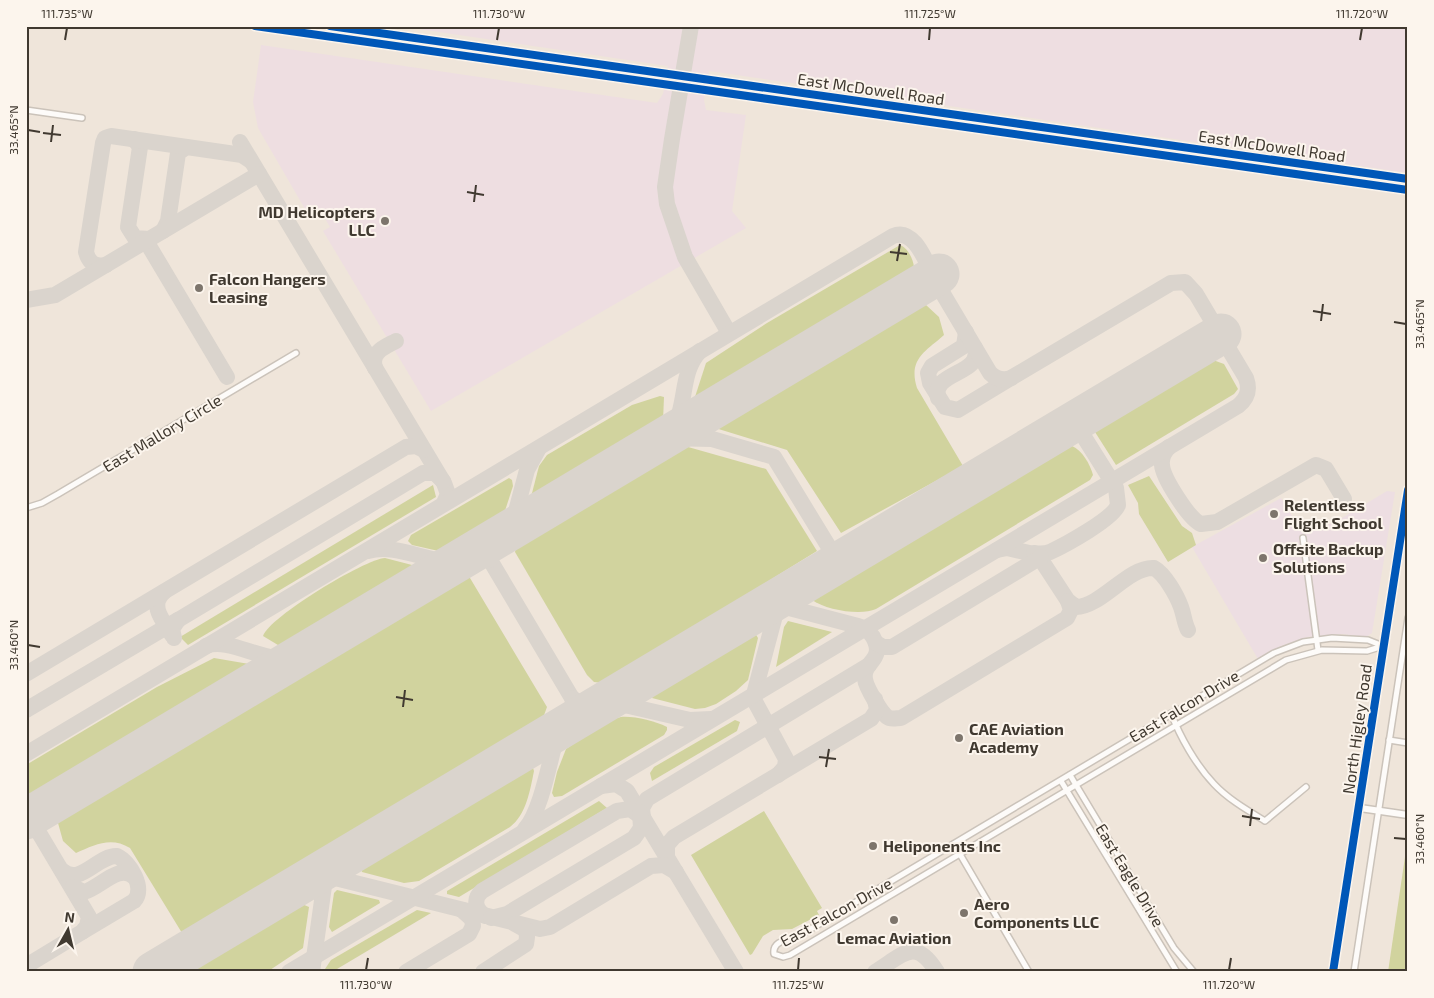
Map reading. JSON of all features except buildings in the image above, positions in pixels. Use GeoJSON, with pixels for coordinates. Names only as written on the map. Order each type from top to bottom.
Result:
{"type":"FeatureCollection","features":[{"type":"Feature","properties":{"kind":"main road","name":"East McDowell Road"},"geometry":{"type":"LineString","coordinates":[[255,26],[1408,190]]}},
{"type":"Feature","properties":{"kind":"main road","name":"East McDowell Road"},"geometry":{"type":"LineString","coordinates":[[330,26],[1408,179]]}},
{"type":"Feature","properties":{"kind":"main road","name":"North Higley Road"},"geometry":{"type":"LineString","coordinates":[[1334,972],[1408,490]]}},
{"type":"Feature","properties":{"kind":"street"},"geometry":{"type":"LineString","coordinates":[[26,110],[82,118]]}},
{"type":"Feature","properties":{"kind":"street","name":"East Mallory Circle"},"geometry":{"type":"LineString","coordinates":[[26,508],[42,503],[58,494],[296,354]]}},
{"type":"Feature","properties":{"kind":"street"},"geometry":{"type":"LineString","coordinates":[[1303,538],[1318,650]]}},
{"type":"Feature","properties":{"kind":"street","name":"North Higley Road"},"geometry":{"type":"LineString","coordinates":[[1354,972],[1408,618]]}},
{"type":"Feature","properties":{"kind":"street","name":"East Falcon Drive"},"geometry":{"type":"LineString","coordinates":[[1345,638],[1368,640],[1383,646],[1367,651],[1318,650],[1286,660],[1175,724],[790,955],[780,957],[774,954],[774,947],[777,944],[799,936],[1274,653],[1293,645],[1317,640],[1345,638]]}},
{"type":"Feature","properties":{"kind":"street"},"geometry":{"type":"LineString","coordinates":[[1172,713],[1175,724],[1214,784],[1232,800],[1264,821],[1306,787]]}},
{"type":"Feature","properties":{"kind":"street"},"geometry":{"type":"LineString","coordinates":[[1389,740],[1408,743]]}},
{"type":"Feature","properties":{"kind":"street","name":"East Eagle Drive"},"geometry":{"type":"LineString","coordinates":[[1070,775],[1180,958],[1194,972]]}},
{"type":"Feature","properties":{"kind":"street","name":"East Eagle Drive"},"geometry":{"type":"LineString","coordinates":[[1060,780],[1177,972]]}},
{"type":"Feature","properties":{"kind":"street"},"geometry":{"type":"LineString","coordinates":[[1360,808],[1408,815]]}},
{"type":"Feature","properties":{"kind":"street"},"geometry":{"type":"LineString","coordinates":[[954,844],[1029,972]]}},
{"type":"Feature","properties":{"kind":"street"},"geometry":{"type":"LineString","coordinates":[[1120,879],[1129,874]]}},
{"type":"Feature","properties":{"kind":"shaded area"},"geometry":{"type":"Polygon","coordinates":[[[398,26],[1408,26],[1408,173],[709,71],[704,100],[706,110],[746,115],[732,211],[746,228],[431,411],[323,231],[330,227],[323,215],[305,209],[258,128],[253,102],[261,45],[657,103],[663,94],[668,66],[398,26]]]}},
{"type":"Feature","properties":{"kind":"shaded area"},"geometry":{"type":"Polygon","coordinates":[[[1387,491],[1395,492],[1372,633],[1366,637],[1343,634],[1307,637],[1281,646],[1258,659],[1192,547],[1281,498],[1297,524],[1304,523],[1312,527],[1319,524],[1321,528],[1342,518],[1387,491]]]}},
{"type":"Feature","properties":{"kind":"green space"},"geometry":{"type":"Polygon","coordinates":[[[900,245],[908,251],[913,261],[914,267],[911,274],[693,403],[706,363],[767,323],[900,245]]]}},
{"type":"Feature","properties":{"kind":"green space"},"geometry":{"type":"Polygon","coordinates":[[[926,305],[939,317],[944,335],[920,357],[915,370],[917,388],[963,466],[841,533],[787,450],[712,427],[907,310],[926,305]]]}},
{"type":"Feature","properties":{"kind":"green space"},"geometry":{"type":"Polygon","coordinates":[[[1213,360],[1224,364],[1238,389],[1234,394],[1116,465],[1095,432],[1213,360]]]}},
{"type":"Feature","properties":{"kind":"green space"},"geometry":{"type":"Polygon","coordinates":[[[660,396],[664,397],[663,421],[537,497],[531,497],[539,466],[547,455],[632,405],[660,396]]]}},
{"type":"Feature","properties":{"kind":"green space"},"geometry":{"type":"Polygon","coordinates":[[[681,445],[766,469],[817,551],[603,683],[594,682],[587,675],[515,552],[516,546],[522,540],[681,445]]]}},
{"type":"Feature","properties":{"kind":"green space"},"geometry":{"type":"Polygon","coordinates":[[[1072,446],[1088,462],[1093,475],[1090,480],[876,609],[862,612],[844,611],[826,607],[812,600],[1072,446]]]}},
{"type":"Feature","properties":{"kind":"green space"},"geometry":{"type":"Polygon","coordinates":[[[1149,476],[1182,526],[1192,533],[1196,545],[1168,562],[1139,514],[1138,503],[1128,485],[1149,476]]]}},
{"type":"Feature","properties":{"kind":"green space"},"geometry":{"type":"Polygon","coordinates":[[[509,478],[512,480],[513,486],[503,517],[443,552],[412,545],[408,541],[411,535],[509,478]]]}},
{"type":"Feature","properties":{"kind":"green space"},"geometry":{"type":"Polygon","coordinates":[[[433,485],[436,497],[188,645],[180,637],[433,485]]]}},
{"type":"Feature","properties":{"kind":"green space"},"geometry":{"type":"Polygon","coordinates":[[[385,558],[412,565],[415,569],[288,645],[278,645],[263,636],[269,627],[282,616],[319,590],[358,568],[385,558]]]}},
{"type":"Feature","properties":{"kind":"green space"},"geometry":{"type":"Polygon","coordinates":[[[460,577],[470,578],[547,707],[543,718],[182,933],[130,848],[123,844],[109,842],[76,853],[63,841],[58,823],[71,809],[460,577]]]}},
{"type":"Feature","properties":{"kind":"green space"},"geometry":{"type":"Polygon","coordinates":[[[788,621],[832,632],[776,667],[784,627],[788,621]]]}},
{"type":"Feature","properties":{"kind":"green space"},"geometry":{"type":"Polygon","coordinates":[[[755,633],[758,638],[748,680],[736,691],[716,704],[695,709],[652,698],[654,694],[755,633]]]}},
{"type":"Feature","properties":{"kind":"green space"},"geometry":{"type":"Polygon","coordinates":[[[214,658],[255,665],[42,793],[33,796],[27,792],[26,765],[157,687],[214,658]]]}},
{"type":"Feature","properties":{"kind":"green space"},"geometry":{"type":"Polygon","coordinates":[[[632,717],[650,721],[667,727],[667,730],[664,735],[562,796],[554,797],[552,793],[557,772],[566,749],[609,720],[632,717]]]}},
{"type":"Feature","properties":{"kind":"green space"},"geometry":{"type":"Polygon","coordinates":[[[735,720],[740,722],[737,731],[652,781],[650,773],[654,767],[735,720]]]}},
{"type":"Feature","properties":{"kind":"green space"},"geometry":{"type":"Polygon","coordinates":[[[529,768],[533,768],[534,771],[524,809],[510,827],[419,881],[404,883],[362,872],[361,869],[529,768]]]}},
{"type":"Feature","properties":{"kind":"green space"},"geometry":{"type":"Polygon","coordinates":[[[599,801],[607,808],[459,897],[447,894],[447,891],[599,801]]]}},
{"type":"Feature","properties":{"kind":"green space"},"geometry":{"type":"Polygon","coordinates":[[[764,811],[822,908],[817,911],[819,915],[792,929],[773,930],[763,936],[750,955],[691,855],[764,811]]]}},
{"type":"Feature","properties":{"kind":"green space"},"geometry":{"type":"Polygon","coordinates":[[[1406,850],[1408,972],[1388,972],[1406,850]]]}},
{"type":"Feature","properties":{"kind":"green space"},"geometry":{"type":"Polygon","coordinates":[[[337,890],[379,900],[380,903],[332,932],[329,927],[334,893],[337,890]]]}},
{"type":"Feature","properties":{"kind":"green space"},"geometry":{"type":"Polygon","coordinates":[[[302,904],[309,907],[303,948],[267,972],[189,972],[302,904]]]}},
{"type":"Feature","properties":{"kind":"green space"},"geometry":{"type":"Polygon","coordinates":[[[417,910],[431,913],[332,972],[323,972],[331,960],[417,910]]]}},
{"type":"Feature","properties":{"kind":"taxiway"},"geometry":{"type":"LineString","coordinates":[[691,26],[665,187],[667,204],[685,257],[729,333]]}},
{"type":"Feature","properties":{"kind":"taxiway"},"geometry":{"type":"LineString","coordinates":[[106,265],[93,263],[86,252],[105,138],[111,136],[242,155],[251,161]]}},
{"type":"Feature","properties":{"kind":"taxiway"},"geometry":{"type":"LineString","coordinates":[[134,139],[140,147],[128,227],[135,238],[149,239]]}},
{"type":"Feature","properties":{"kind":"taxiway"},"geometry":{"type":"LineString","coordinates":[[240,142],[444,483],[448,494],[444,503]]}},
{"type":"Feature","properties":{"kind":"taxiway"},"geometry":{"type":"LineString","coordinates":[[163,231],[168,221],[178,153],[186,147]]}},
{"type":"Feature","properties":{"kind":"taxiway"},"geometry":{"type":"LineString","coordinates":[[26,300],[55,295],[259,174]]}},
{"type":"Feature","properties":{"kind":"taxiway"},"geometry":{"type":"LineString","coordinates":[[26,754],[893,236],[907,236],[913,241],[923,255],[934,277]]}},
{"type":"Feature","properties":{"kind":"taxiway"},"geometry":{"type":"LineString","coordinates":[[146,241],[227,377]]}},
{"type":"Feature","properties":{"kind":"taxiway"},"geometry":{"type":"LineString","coordinates":[[289,972],[1238,406],[1246,397],[1248,390],[1246,378],[1196,294],[1185,282],[1171,283],[1011,378],[1002,379],[990,373],[933,277]]}},
{"type":"Feature","properties":{"kind":"taxiway"},"geometry":{"type":"LineString","coordinates":[[966,332],[964,346],[932,366],[928,373],[930,383],[945,407],[958,410],[1011,378]]}},
{"type":"Feature","properties":{"kind":"taxiway"},"geometry":{"type":"LineString","coordinates":[[375,368],[374,362],[377,354],[383,348],[396,341]]}},
{"type":"Feature","properties":{"kind":"taxiway"},"geometry":{"type":"LineString","coordinates":[[938,398],[938,389],[942,383],[972,363],[975,357],[975,348]]}},
{"type":"Feature","properties":{"kind":"taxiway"},"geometry":{"type":"LineString","coordinates":[[665,438],[673,429],[678,418],[688,371],[700,351]]}},
{"type":"Feature","properties":{"kind":"taxiway"},"geometry":{"type":"LineString","coordinates":[[1034,553],[1050,552],[1077,538],[1107,517],[1118,505],[1116,488],[1074,421]]}},
{"type":"Feature","properties":{"kind":"taxiway"},"geometry":{"type":"LineString","coordinates":[[665,438],[712,439],[774,457],[838,562]]}},
{"type":"Feature","properties":{"kind":"taxiway"},"geometry":{"type":"LineString","coordinates":[[26,674],[406,447],[416,446],[424,450]]}},
{"type":"Feature","properties":{"kind":"taxiway"},"geometry":{"type":"LineString","coordinates":[[1169,447],[1162,457],[1163,471],[1184,507],[1201,524],[1217,522],[1316,465],[1326,469],[1344,499]]}},
{"type":"Feature","properties":{"kind":"taxiway"},"geometry":{"type":"LineString","coordinates":[[511,530],[527,470],[538,450]]}},
{"type":"Feature","properties":{"kind":"taxiway"},"geometry":{"type":"LineString","coordinates":[[174,638],[172,629],[178,620],[423,473],[435,473],[443,481]]}},
{"type":"Feature","properties":{"kind":"taxiway"},"geometry":{"type":"LineString","coordinates":[[500,537],[492,544],[490,560],[572,698],[574,705],[572,715],[559,729],[536,811],[525,829]]}},
{"type":"Feature","properties":{"kind":"taxiway"},"geometry":{"type":"LineString","coordinates":[[997,550],[1007,548],[1038,555],[1068,601],[1076,607],[1095,601],[1135,573],[1144,569],[1154,568],[1174,591],[1188,630]]}},
{"type":"Feature","properties":{"kind":"taxiway"},"geometry":{"type":"LineString","coordinates":[[368,551],[390,549],[435,560],[457,562]]}},
{"type":"Feature","properties":{"kind":"taxiway"},"geometry":{"type":"LineString","coordinates":[[466,557],[480,555],[490,560]]}},
{"type":"Feature","properties":{"kind":"taxiway"},"geometry":{"type":"LineString","coordinates":[[876,643],[883,647],[892,647],[1041,557]]}},
{"type":"Feature","properties":{"kind":"taxiway"},"geometry":{"type":"LineString","coordinates":[[164,592],[159,597],[157,608],[172,635]]}},
{"type":"Feature","properties":{"kind":"taxiway"},"geometry":{"type":"LineString","coordinates":[[778,775],[785,767],[786,759],[753,698],[780,597]]}},
{"type":"Feature","properties":{"kind":"taxiway"},"geometry":{"type":"LineString","coordinates":[[770,603],[858,626],[869,631],[877,651],[865,673],[866,683],[882,712],[889,718],[901,718],[1067,618],[1071,610],[1068,601]]}},
{"type":"Feature","properties":{"kind":"taxiway"},"geometry":{"type":"LineString","coordinates":[[26,710],[178,620]]}},
{"type":"Feature","properties":{"kind":"taxiway"},"geometry":{"type":"LineString","coordinates":[[206,646],[216,644],[227,645],[276,658],[288,659],[299,656]]}},
{"type":"Feature","properties":{"kind":"taxiway"},"geometry":{"type":"LineString","coordinates":[[643,818],[642,808],[647,799],[869,665]]}},
{"type":"Feature","properties":{"kind":"taxiway"},"geometry":{"type":"LineString","coordinates":[[572,698],[586,707],[607,701],[690,720],[711,719]]}},
{"type":"Feature","properties":{"kind":"taxiway"},"geometry":{"type":"LineString","coordinates":[[667,858],[667,845],[674,837],[871,719],[877,710],[875,699]]}},
{"type":"Feature","properties":{"kind":"taxiway"},"geometry":{"type":"LineString","coordinates":[[601,786],[616,784],[627,791],[736,972]]}},
{"type":"Feature","properties":{"kind":"taxiway"},"geometry":{"type":"LineString","coordinates":[[485,916],[476,904],[477,897],[482,891],[617,811],[630,809],[643,818]]}},
{"type":"Feature","properties":{"kind":"taxiway"},"geometry":{"type":"LineString","coordinates":[[26,811],[89,917],[87,926],[82,932],[26,966]]}},
{"type":"Feature","properties":{"kind":"taxiway"},"geometry":{"type":"LineString","coordinates":[[491,918],[507,914],[634,838],[641,828],[640,812]]}},
{"type":"Feature","properties":{"kind":"taxiway"},"geometry":{"type":"LineString","coordinates":[[63,871],[69,875],[76,875],[83,873],[103,860],[117,856],[127,864],[135,876],[138,890],[134,901],[82,932]]}},
{"type":"Feature","properties":{"kind":"taxiway"},"geometry":{"type":"LineString","coordinates":[[312,972],[325,879],[339,861]]}},
{"type":"Feature","properties":{"kind":"taxiway"},"geometry":{"type":"LineString","coordinates":[[306,881],[322,876],[331,877],[540,929],[550,927],[651,866],[664,865],[676,872]]}},
{"type":"Feature","properties":{"kind":"taxiway"},"geometry":{"type":"LineString","coordinates":[[73,887],[84,892],[122,873],[128,873],[134,877]]}},
{"type":"Feature","properties":{"kind":"taxiway"},"geometry":{"type":"LineString","coordinates":[[406,972],[469,934],[473,926],[472,919],[462,910]]}},
{"type":"Feature","properties":{"kind":"taxiway"},"geometry":{"type":"LineString","coordinates":[[483,972],[526,944],[526,930],[515,924]]}},
{"type":"Feature","properties":{"kind":"taxiway"},"geometry":{"type":"LineString","coordinates":[[875,972],[908,952],[922,954],[937,972]]}},
{"type":"Feature","properties":{"kind":"runway"},"geometry":{"type":"LineString","coordinates":[[26,819],[939,274]]}},
{"type":"Feature","properties":{"kind":"runway"},"geometry":{"type":"LineString","coordinates":[[153,972],[1221,334]]}},
{"type":"Feature","properties":{"kind":"cycle path"},"geometry":{"type":"LineString","coordinates":[[255,26],[1408,190]]}},
{"type":"Feature","properties":{"kind":"cycle path"},"geometry":{"type":"LineString","coordinates":[[330,26],[1408,179]]}},
{"type":"Feature","properties":{"kind":"cycle path"},"geometry":{"type":"LineString","coordinates":[[1333,972],[1408,490]]}},
{"type":"Feature","properties":{"kind":"place","name":"MD Helicopters LLC"},"geometry":{"type":"Point","coordinates":[385,221]}},
{"type":"Feature","properties":{"kind":"place","name":"Falcon Hangers Leasing"},"geometry":{"type":"Point","coordinates":[199,288]}},
{"type":"Feature","properties":{"kind":"place","name":"Relentless Flight School"},"geometry":{"type":"Point","coordinates":[1274,514]}},
{"type":"Feature","properties":{"kind":"place","name":"Offsite Backup Solutions"},"geometry":{"type":"Point","coordinates":[1263,558]}},
{"type":"Feature","properties":{"kind":"place","name":"CAE Aviation Academy"},"geometry":{"type":"Point","coordinates":[959,738]}},
{"type":"Feature","properties":{"kind":"place","name":"Heliponents Inc"},"geometry":{"type":"Point","coordinates":[873,846]}},
{"type":"Feature","properties":{"kind":"place","name":"Aero Components LLC"},"geometry":{"type":"Point","coordinates":[964,913]}},
{"type":"Feature","properties":{"kind":"place","name":"Lemac Aviation"},"geometry":{"type":"Point","coordinates":[894,920]}}]}
